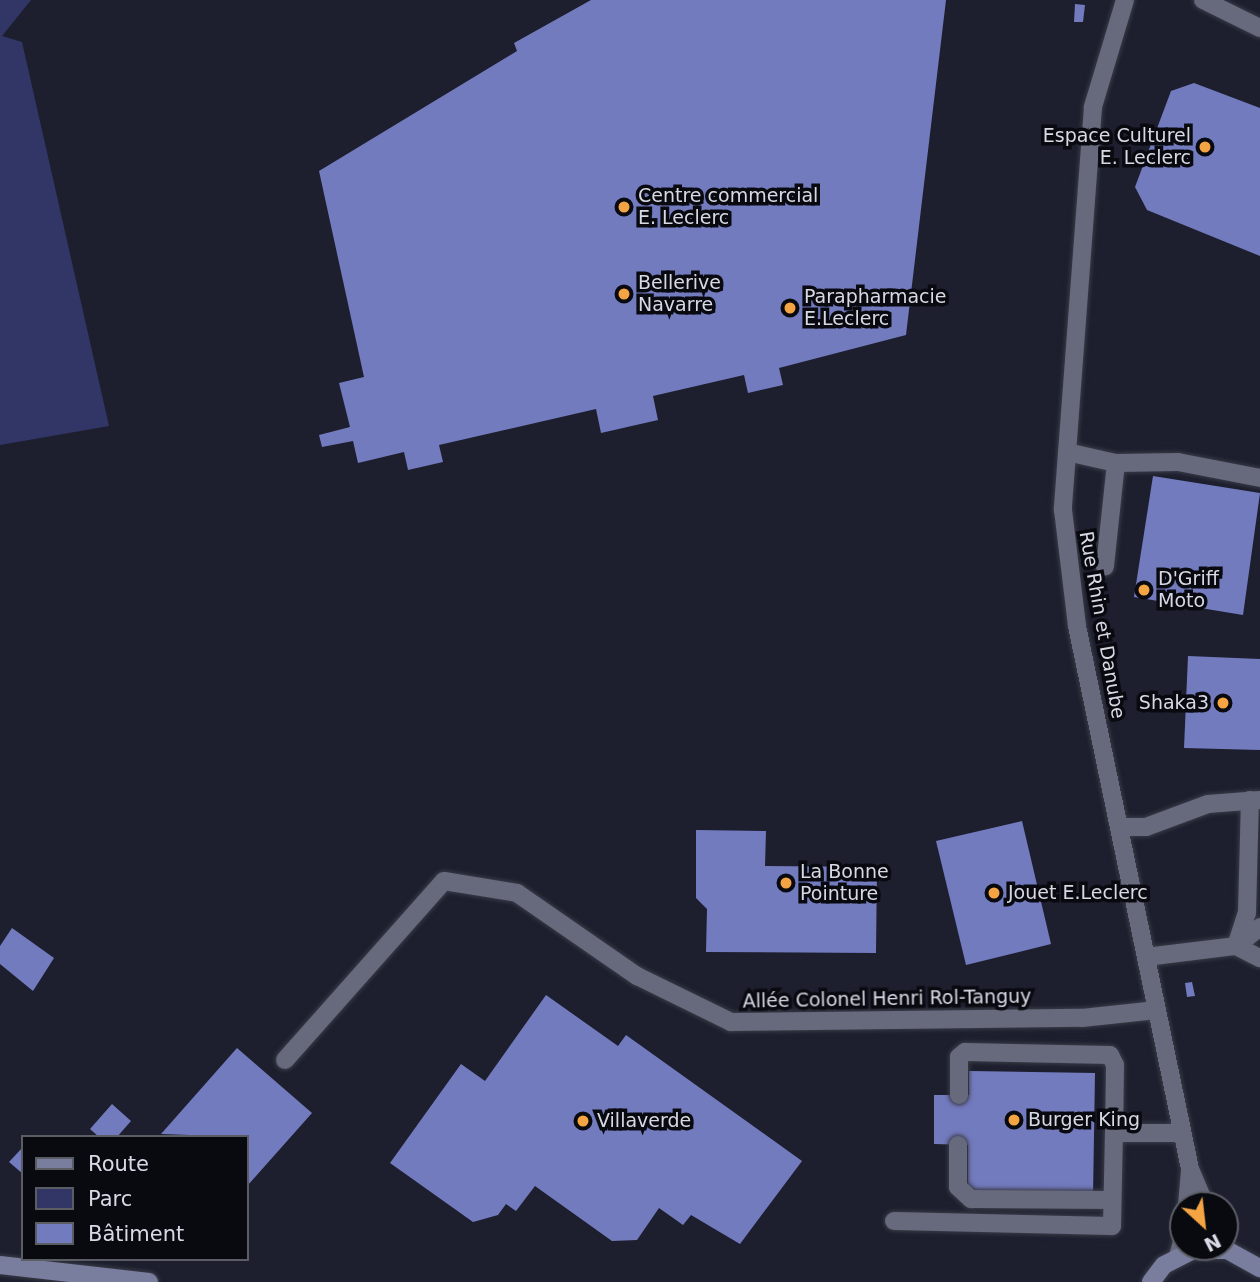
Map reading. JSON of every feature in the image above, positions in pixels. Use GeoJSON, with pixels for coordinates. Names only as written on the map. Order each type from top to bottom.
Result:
{"type":"FeatureCollection","features":[{"type":"Feature","properties":{"kind":"main road"},"geometry":{"type":"LineString","coordinates":[[1239,1256],[1260,1268]]}},
{"type":"Feature","properties":{"kind":"main road"},"geometry":{"type":"LineString","coordinates":[[1147,1281],[1169,1259]]}},
{"type":"Feature","properties":{"kind":"main road"},"geometry":{"type":"LineString","coordinates":[[10,1272],[149,1282]]}},
{"type":"Feature","properties":{"kind":"street","name":"Rue Rhin et Danube"},"geometry":{"type":"LineString","coordinates":[[1125,0],[1093,107],[1063,510],[1066,555],[1119,827],[1182,1133],[1190,1169],[1199,1191]]}},
{"type":"Feature","properties":{"kind":"street"},"geometry":{"type":"LineString","coordinates":[[1203,0],[1260,28]]}},
{"type":"Feature","properties":{"kind":"street"},"geometry":{"type":"LineString","coordinates":[[1066,452],[1116,463],[1178,462],[1260,478]]}},
{"type":"Feature","properties":{"kind":"street"},"geometry":{"type":"LineString","coordinates":[[1105,566],[1116,463]]}},
{"type":"Feature","properties":{"kind":"street"},"geometry":{"type":"LineString","coordinates":[[1119,827],[1146,827],[1208,804],[1255,800],[1247,913],[1236,946]]}},
{"type":"Feature","properties":{"kind":"street","name":"Allée Colonel Henri Rol-Tanguy"},"geometry":{"type":"LineString","coordinates":[[285,1059],[444,881],[517,892],[637,976],[731,1022],[1082,1018],[1157,1010]]}},
{"type":"Feature","properties":{"kind":"street"},"geometry":{"type":"LineString","coordinates":[[1146,957],[1236,946],[1260,927]]}},
{"type":"Feature","properties":{"kind":"street"},"geometry":{"type":"LineString","coordinates":[[1236,946],[1260,958]]}},
{"type":"Feature","properties":{"kind":"street"},"geometry":{"type":"LineString","coordinates":[[894,1222],[937,1226],[1112,1226],[1115,1065],[1110,1055],[965,1052],[959,1057],[959,1095]]}},
{"type":"Feature","properties":{"kind":"street"},"geometry":{"type":"LineString","coordinates":[[1114,1133],[1182,1133]]}},
{"type":"Feature","properties":{"kind":"street"},"geometry":{"type":"LineString","coordinates":[[958,1144],[958,1187],[971,1199],[1112,1199]]}},
{"type":"Feature","properties":{"kind":"street","name":"Rue Rhin et Danube"},"geometry":{"type":"LineString","coordinates":[[1188,1191],[1190,1169]]}},
{"type":"Feature","properties":{"kind":"green space"},"geometry":{"type":"Polygon","coordinates":[[[0,0],[31,0],[2,36],[22,42],[109,426],[0,445],[0,0]]]}},
{"type":"Feature","properties":{"kind":"building","name":"Centre commercial E. Leclerc"},"geometry":{"type":"Polygon","coordinates":[[[591,0],[946,0],[906,335],[779,368],[783,385],[748,393],[744,375],[653,396],[658,420],[601,433],[596,409],[439,445],[443,462],[408,470],[404,452],[358,463],[353,441],[322,447],[319,435],[350,427],[339,383],[364,377],[319,171],[517,51],[514,43],[591,0]]]}},
{"type":"Feature","properties":{"kind":"building"},"geometry":{"type":"Polygon","coordinates":[[[1075,4],[1085,5],[1083,22],[1074,22],[1075,4]]]}},
{"type":"Feature","properties":{"kind":"building","name":"Espace Culturel E. Leclerc"},"geometry":{"type":"Polygon","coordinates":[[[1194,83],[1260,108],[1260,256],[1147,210],[1135,187],[1171,91],[1194,83]]]}},
{"type":"Feature","properties":{"kind":"building"},"geometry":{"type":"Polygon","coordinates":[[[1153,476],[1260,493],[1243,615],[1134,597],[1153,476]]]}},
{"type":"Feature","properties":{"kind":"building","name":"Shaka3"},"geometry":{"type":"Polygon","coordinates":[[[1188,656],[1260,659],[1260,750],[1184,748],[1188,656]]]}},
{"type":"Feature","properties":{"kind":"building","name":"Jouet E.Leclerc"},"geometry":{"type":"Polygon","coordinates":[[[1022,821],[1051,944],[966,965],[936,841],[1022,821]]]}},
{"type":"Feature","properties":{"kind":"building","name":"La Bonne Pointure"},"geometry":{"type":"Polygon","coordinates":[[[696,830],[766,831],[765,866],[877,867],[876,953],[706,952],[707,909],[696,898],[696,830]]]}},
{"type":"Feature","properties":{"kind":"building"},"geometry":{"type":"Polygon","coordinates":[[[12,928],[54,958],[33,991],[0,964],[0,946],[12,928]]]}},
{"type":"Feature","properties":{"kind":"building"},"geometry":{"type":"Polygon","coordinates":[[[1192,982],[1195,996],[1187,997],[1185,983],[1192,982]]]}},
{"type":"Feature","properties":{"kind":"building","name":"Villaverde"},"geometry":{"type":"Polygon","coordinates":[[[546,995],[618,1046],[626,1035],[802,1161],[740,1244],[691,1215],[683,1225],[659,1208],[637,1240],[612,1241],[535,1186],[516,1211],[506,1204],[498,1215],[473,1222],[390,1163],[461,1064],[485,1081],[546,995]]]}},
{"type":"Feature","properties":{"kind":"building"},"geometry":{"type":"Polygon","coordinates":[[[237,1048],[312,1113],[248,1185],[248,1135],[161,1134],[237,1048]]]}},
{"type":"Feature","properties":{"kind":"building","name":"Burger King"},"geometry":{"type":"Polygon","coordinates":[[[969,1071],[1095,1073],[1093,1196],[968,1194],[968,1145],[934,1144],[934,1095],[969,1095],[969,1071]]]}},
{"type":"Feature","properties":{"kind":"building"},"geometry":{"type":"Polygon","coordinates":[[[112,1104],[131,1121],[119,1135],[97,1135],[90,1129],[112,1104]]]}},
{"type":"Feature","properties":{"kind":"building"},"geometry":{"type":"Polygon","coordinates":[[[21,1149],[21,1172],[9,1162],[21,1149]]]}},
{"type":"Feature","properties":{"kind":"place","name":"Espace Culturel E. Leclerc"},"geometry":{"type":"Point","coordinates":[1205,147]}},
{"type":"Feature","properties":{"kind":"place","name":"Centre commercial E. Leclerc"},"geometry":{"type":"Point","coordinates":[624,207]}},
{"type":"Feature","properties":{"kind":"place","name":"Bellerive Navarre"},"geometry":{"type":"Point","coordinates":[624,294]}},
{"type":"Feature","properties":{"kind":"place","name":"Parapharmacie E.Leclerc"},"geometry":{"type":"Point","coordinates":[790,308]}},
{"type":"Feature","properties":{"kind":"place","name":"D'Griff Moto"},"geometry":{"type":"Point","coordinates":[1144,590]}},
{"type":"Feature","properties":{"kind":"place","name":"Shaka3"},"geometry":{"type":"Point","coordinates":[1223,703]}},
{"type":"Feature","properties":{"kind":"place","name":"La Bonne Pointure"},"geometry":{"type":"Point","coordinates":[786,883]}},
{"type":"Feature","properties":{"kind":"place","name":"Jouet E.Leclerc"},"geometry":{"type":"Point","coordinates":[994,893]}},
{"type":"Feature","properties":{"kind":"place","name":"Burger King"},"geometry":{"type":"Point","coordinates":[1014,1120]}},
{"type":"Feature","properties":{"kind":"place","name":"Villaverde"},"geometry":{"type":"Point","coordinates":[583,1121]}}]}
